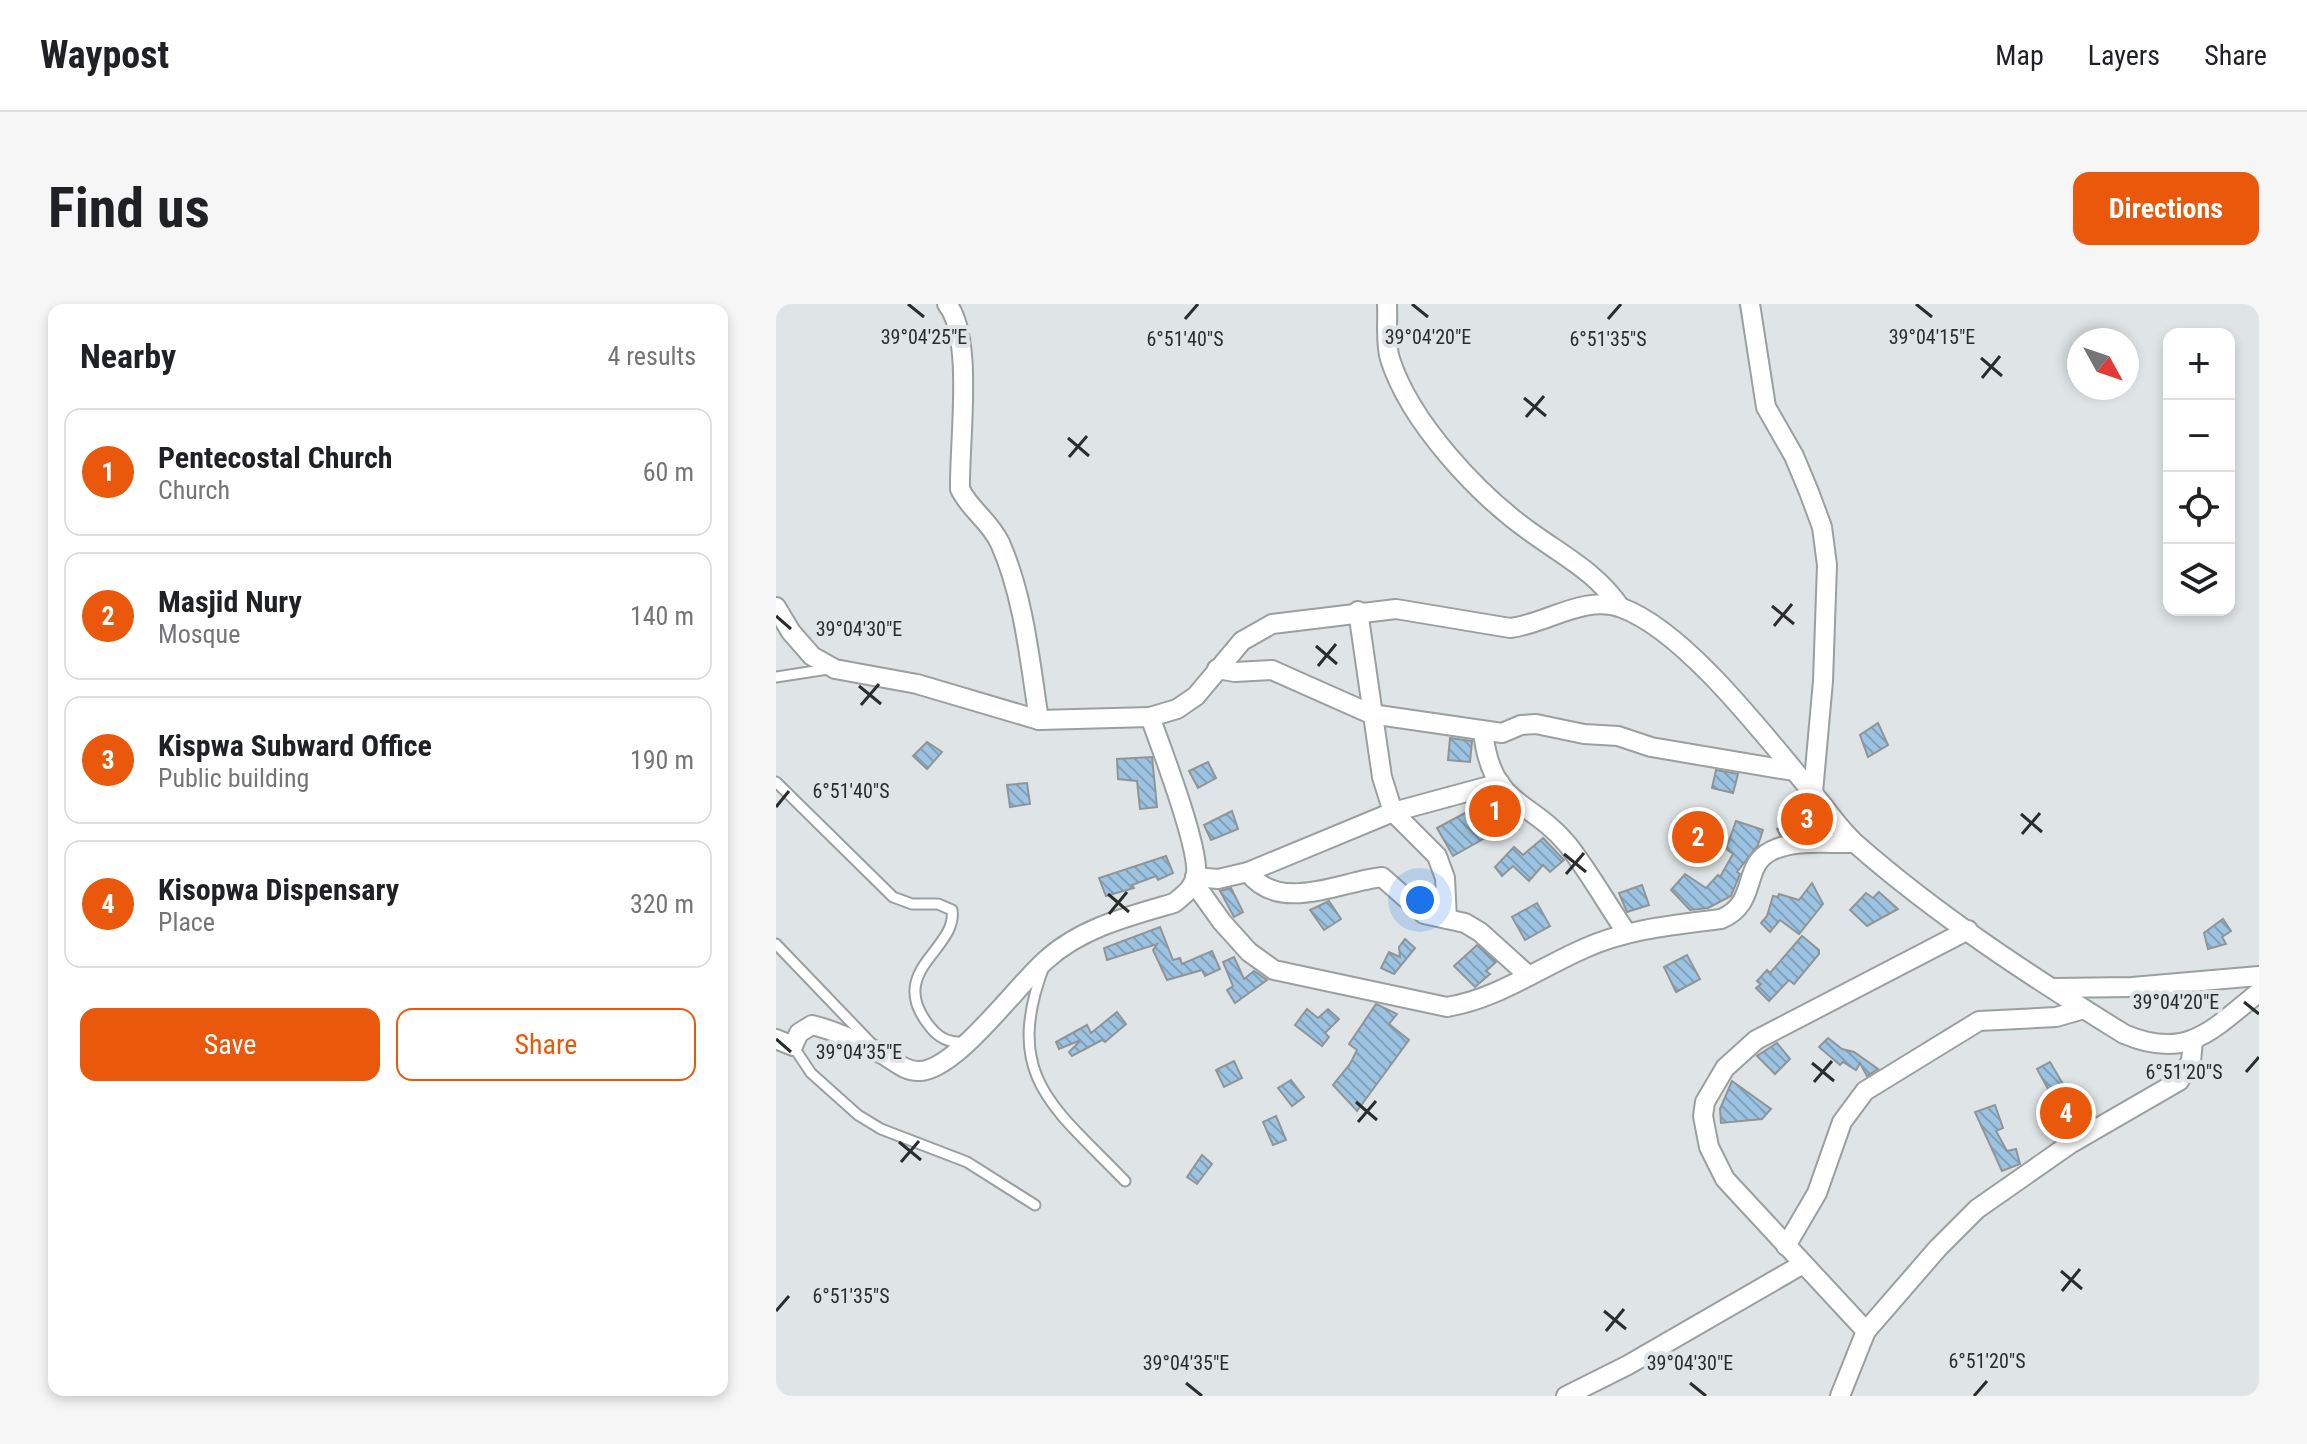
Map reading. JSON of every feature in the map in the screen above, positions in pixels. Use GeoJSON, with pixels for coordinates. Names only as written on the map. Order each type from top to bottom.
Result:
{"type":"FeatureCollection","features":[{"type":"Feature","properties":{"kind":"street"},"geometry":{"type":"LineString","coordinates":[[947,304],[957,317],[964,349],[960,489],[965,499],[988,520],[1001,546],[1020,613],[1039,720]]}},
{"type":"Feature","properties":{"kind":"street"},"geometry":{"type":"LineString","coordinates":[[1387,304],[1389,356],[1419,418],[1479,487],[1532,533],[1596,577],[1620,607],[1671,640],[1706,672],[1854,843],[1968,930],[2084,1009],[2124,1034],[2151,1046],[2193,1041],[2259,992]]}},
{"type":"Feature","properties":{"kind":"street"},"geometry":{"type":"LineString","coordinates":[[1750,304],[1766,407],[1794,456],[1809,492],[1822,527],[1827,565],[1823,681],[1813,792]]}},
{"type":"Feature","properties":{"kind":"street"},"geometry":{"type":"LineString","coordinates":[[776,607],[791,632],[812,656],[835,669],[917,684],[1039,720],[1150,717],[1177,709],[1196,696],[1242,641],[1272,624],[1358,611],[1396,609],[1510,628],[1529,626],[1586,605],[1620,607]]}},
{"type":"Feature","properties":{"kind":"street"},"geometry":{"type":"LineString","coordinates":[[1358,611],[1382,777],[1393,812],[1437,856],[1445,878],[1447,919]]}},
{"type":"Feature","properties":{"kind":"street"},"geometry":{"type":"LineString","coordinates":[[1217,669],[1286,674],[1371,714],[1502,733],[1536,724],[1584,734],[1618,736],[1651,747],[1793,771]]}},
{"type":"Feature","properties":{"kind":"street"},"geometry":{"type":"LineString","coordinates":[[785,1043],[812,1025],[881,1053],[908,1070],[925,1071],[944,1064],[972,1039],[1047,958],[1081,934],[1174,903],[1194,880],[1197,871],[1173,780],[1150,717]]}},
{"type":"Feature","properties":{"kind":"street"},"geometry":{"type":"LineString","coordinates":[[1483,731],[1489,761],[1508,797],[1567,844],[1626,932]]}},
{"type":"Feature","properties":{"kind":"street"},"geometry":{"type":"LineString","coordinates":[[1194,880],[1218,879],[1248,872],[1393,812],[1500,783]]}},
{"type":"Feature","properties":{"kind":"street"},"geometry":{"type":"LineString","coordinates":[[1194,880],[1249,952],[1274,970],[1447,1007],[1471,1003],[1626,932],[1721,919],[1742,907],[1758,861],[1771,851],[1798,845],[1854,843]]}},
{"type":"Feature","properties":{"kind":"street"},"geometry":{"type":"LineString","coordinates":[[1248,872],[1264,890],[1282,894],[1382,877],[1412,907],[1424,914],[1480,932],[1529,976]]}},
{"type":"Feature","properties":{"kind":"street"},"geometry":{"type":"LineString","coordinates":[[1866,1331],[1725,1179],[1709,1147],[1703,1116],[1712,1087],[1725,1068],[1756,1040],[1968,930]]}},
{"type":"Feature","properties":{"kind":"street"},"geometry":{"type":"LineString","coordinates":[[2054,988],[2132,987],[2259,976]]}},
{"type":"Feature","properties":{"kind":"street"},"geometry":{"type":"LineString","coordinates":[[1786,1246],[1817,1193],[1842,1122],[1865,1091],[1979,1021],[2056,1017],[2084,1009]]}},
{"type":"Feature","properties":{"kind":"street"},"geometry":{"type":"LineString","coordinates":[[1840,1396],[1866,1331],[1977,1209],[2070,1144],[2179,1081],[2191,1061],[2193,1041]]}},
{"type":"Feature","properties":{"kind":"street"},"geometry":{"type":"LineString","coordinates":[[1566,1396],[1628,1365],[1803,1264]]}},
{"type":"Feature","properties":{"kind":"lane"},"geometry":{"type":"LineString","coordinates":[[776,677],[835,669]]}},
{"type":"Feature","properties":{"kind":"lane"},"geometry":{"type":"LineString","coordinates":[[776,782],[893,897],[912,904],[938,904],[952,910],[947,929],[916,980],[915,1000],[921,1017],[940,1037],[954,1043],[972,1039]]}},
{"type":"Feature","properties":{"kind":"lane"},"geometry":{"type":"LineString","coordinates":[[776,944],[881,1053]]}},
{"type":"Feature","properties":{"kind":"lane"},"geometry":{"type":"LineString","coordinates":[[1047,958],[1032,1001],[1027,1033],[1033,1073],[1052,1105],[1125,1181]]}},
{"type":"Feature","properties":{"kind":"lane"},"geometry":{"type":"LineString","coordinates":[[785,1043],[811,1073],[858,1115],[881,1129],[967,1162],[1035,1205]]}},
{"type":"Feature","properties":{"kind":"building"},"geometry":{"type":"Polygon","coordinates":[[[1878,723],[1888,745],[1868,757],[1860,735],[1878,723]]]}},
{"type":"Feature","properties":{"kind":"building"},"geometry":{"type":"Polygon","coordinates":[[[1450,738],[1472,741],[1470,762],[1448,760],[1450,738]]]}},
{"type":"Feature","properties":{"kind":"building"},"geometry":{"type":"Polygon","coordinates":[[[927,742],[942,752],[927,769],[913,756],[927,742]]]}},
{"type":"Feature","properties":{"kind":"building"},"geometry":{"type":"Polygon","coordinates":[[[1152,757],[1157,807],[1140,809],[1137,781],[1118,779],[1117,759],[1152,757]]]}},
{"type":"Feature","properties":{"kind":"building"},"geometry":{"type":"Polygon","coordinates":[[[1208,762],[1216,778],[1198,788],[1189,771],[1208,762]]]}},
{"type":"Feature","properties":{"kind":"building"},"geometry":{"type":"Polygon","coordinates":[[[1716,770],[1738,774],[1733,793],[1712,788],[1716,770]]]}},
{"type":"Feature","properties":{"kind":"building"},"geometry":{"type":"Polygon","coordinates":[[[1027,783],[1030,804],[1010,807],[1007,785],[1027,783]]]}},
{"type":"Feature","properties":{"kind":"building"},"geometry":{"type":"Polygon","coordinates":[[[1495,797],[1508,825],[1453,856],[1437,828],[1495,797]]]}},
{"type":"Feature","properties":{"kind":"building"},"geometry":{"type":"Polygon","coordinates":[[[1232,811],[1238,829],[1211,840],[1204,825],[1232,811]]]}},
{"type":"Feature","properties":{"kind":"building"},"geometry":{"type":"Polygon","coordinates":[[[1808,814],[1812,821],[1819,820],[1827,831],[1780,835],[1777,829],[1808,814]]]}},
{"type":"Feature","properties":{"kind":"building"},"geometry":{"type":"Polygon","coordinates":[[[1736,821],[1763,830],[1758,845],[1737,872],[1740,874],[1731,896],[1708,908],[1690,910],[1671,890],[1685,874],[1706,888],[1718,875],[1720,877],[1733,854],[1726,849],[1736,821]]]}},
{"type":"Feature","properties":{"kind":"building"},"geometry":{"type":"Polygon","coordinates":[[[1691,822],[1708,835],[1699,848],[1681,834],[1691,822]]]}},
{"type":"Feature","properties":{"kind":"building"},"geometry":{"type":"Polygon","coordinates":[[[1543,838],[1564,860],[1550,872],[1543,865],[1529,881],[1513,866],[1502,876],[1495,867],[1514,847],[1523,855],[1543,838]]]}},
{"type":"Feature","properties":{"kind":"building"},"geometry":{"type":"Polygon","coordinates":[[[1166,856],[1173,873],[1158,880],[1156,876],[1132,885],[1134,888],[1106,896],[1099,878],[1166,856]]]}},
{"type":"Feature","properties":{"kind":"building"},"geometry":{"type":"Polygon","coordinates":[[[1812,883],[1823,904],[1799,934],[1780,920],[1770,932],[1761,923],[1767,916],[1773,896],[1778,897],[1779,894],[1799,900],[1812,883]]]}},
{"type":"Feature","properties":{"kind":"building"},"geometry":{"type":"Polygon","coordinates":[[[1642,885],[1649,905],[1627,912],[1619,893],[1642,885]]]}},
{"type":"Feature","properties":{"kind":"building"},"geometry":{"type":"Polygon","coordinates":[[[1231,888],[1243,912],[1234,917],[1220,891],[1231,888]]]}},
{"type":"Feature","properties":{"kind":"building"},"geometry":{"type":"Polygon","coordinates":[[[1879,892],[1898,909],[1867,926],[1850,910],[1866,893],[1873,898],[1879,892]]]}},
{"type":"Feature","properties":{"kind":"building"},"geometry":{"type":"Polygon","coordinates":[[[1329,901],[1341,919],[1324,930],[1310,910],[1329,901]]]}},
{"type":"Feature","properties":{"kind":"building"},"geometry":{"type":"Polygon","coordinates":[[[1537,903],[1550,926],[1525,940],[1512,917],[1537,903]]]}},
{"type":"Feature","properties":{"kind":"building"},"geometry":{"type":"Polygon","coordinates":[[[2223,919],[2231,931],[2222,937],[2226,944],[2208,949],[2204,933],[2223,919]]]}},
{"type":"Feature","properties":{"kind":"building"},"geometry":{"type":"Polygon","coordinates":[[[1160,927],[1173,960],[1180,958],[1182,964],[1212,951],[1220,969],[1205,976],[1202,970],[1167,980],[1153,950],[1157,944],[1107,960],[1104,948],[1160,927]]]}},
{"type":"Feature","properties":{"kind":"building"},"geometry":{"type":"Polygon","coordinates":[[[1802,936],[1819,950],[1819,954],[1794,984],[1789,980],[1769,1001],[1756,988],[1761,984],[1757,981],[1767,970],[1770,973],[1802,936]]]}},
{"type":"Feature","properties":{"kind":"building"},"geometry":{"type":"Polygon","coordinates":[[[1405,939],[1415,948],[1394,974],[1381,968],[1389,952],[1400,957],[1399,947],[1405,939]]]}},
{"type":"Feature","properties":{"kind":"building"},"geometry":{"type":"Polygon","coordinates":[[[1477,945],[1496,962],[1486,971],[1490,974],[1475,987],[1454,966],[1477,945]]]}},
{"type":"Feature","properties":{"kind":"building"},"geometry":{"type":"Polygon","coordinates":[[[1687,955],[1700,979],[1676,992],[1664,967],[1687,955]]]}},
{"type":"Feature","properties":{"kind":"building"},"geometry":{"type":"Polygon","coordinates":[[[1234,957],[1244,979],[1254,971],[1267,980],[1235,1003],[1227,990],[1233,986],[1223,962],[1234,957]]]}},
{"type":"Feature","properties":{"kind":"building"},"geometry":{"type":"Polygon","coordinates":[[[1376,1004],[1397,1014],[1389,1024],[1409,1040],[1357,1111],[1333,1085],[1350,1064],[1357,1050],[1349,1044],[1376,1004]]]}},
{"type":"Feature","properties":{"kind":"building"},"geometry":{"type":"Polygon","coordinates":[[[1307,1009],[1318,1018],[1328,1009],[1339,1019],[1325,1033],[1329,1037],[1322,1046],[1295,1025],[1307,1009]]]}},
{"type":"Feature","properties":{"kind":"building"},"geometry":{"type":"Polygon","coordinates":[[[1117,1012],[1126,1024],[1105,1042],[1102,1040],[1072,1056],[1069,1052],[1081,1040],[1059,1049],[1056,1042],[1087,1025],[1091,1033],[1117,1012]]]}},
{"type":"Feature","properties":{"kind":"building"},"geometry":{"type":"Polygon","coordinates":[[[1828,1038],[1878,1069],[1867,1076],[1860,1063],[1856,1070],[1843,1062],[1840,1065],[1819,1047],[1828,1038]]]}},
{"type":"Feature","properties":{"kind":"building"},"geometry":{"type":"Polygon","coordinates":[[[1777,1043],[1790,1059],[1775,1074],[1757,1056],[1777,1043]]]}},
{"type":"Feature","properties":{"kind":"building"},"geometry":{"type":"Polygon","coordinates":[[[1234,1061],[1242,1078],[1224,1087],[1216,1070],[1234,1061]]]}},
{"type":"Feature","properties":{"kind":"building"},"geometry":{"type":"Polygon","coordinates":[[[2050,1062],[2084,1120],[2062,1132],[2043,1096],[2052,1096],[2037,1069],[2050,1062]]]}},
{"type":"Feature","properties":{"kind":"building"},"geometry":{"type":"Polygon","coordinates":[[[1291,1080],[1304,1097],[1292,1106],[1278,1088],[1291,1080]]]}},
{"type":"Feature","properties":{"kind":"building"},"geometry":{"type":"Polygon","coordinates":[[[1732,1081],[1771,1109],[1762,1119],[1721,1123],[1720,1109],[1732,1081]]]}},
{"type":"Feature","properties":{"kind":"building"},"geometry":{"type":"Polygon","coordinates":[[[1995,1105],[2003,1128],[1996,1131],[2007,1151],[2016,1149],[2020,1164],[2002,1171],[1975,1112],[1995,1105]]]}},
{"type":"Feature","properties":{"kind":"building"},"geometry":{"type":"Polygon","coordinates":[[[1276,1116],[1286,1140],[1273,1145],[1263,1122],[1276,1116]]]}},
{"type":"Feature","properties":{"kind":"building"},"geometry":{"type":"Polygon","coordinates":[[[1202,1155],[1212,1164],[1197,1184],[1187,1177],[1202,1155]]]}},
{"type":"Feature","properties":{"kind":"place","name":"Pentecostal Church"},"geometry":{"type":"Point","coordinates":[1495,811]}},
{"type":"Feature","properties":{"kind":"place","name":"Kispwa Subward Office"},"geometry":{"type":"Point","coordinates":[1807,819]}},
{"type":"Feature","properties":{"kind":"place","name":"Masjid Nury"},"geometry":{"type":"Point","coordinates":[1698,837]}},
{"type":"Feature","properties":{"kind":"place","name":"Kisopwa Dispensary"},"geometry":{"type":"Point","coordinates":[2066,1113]}}]}
